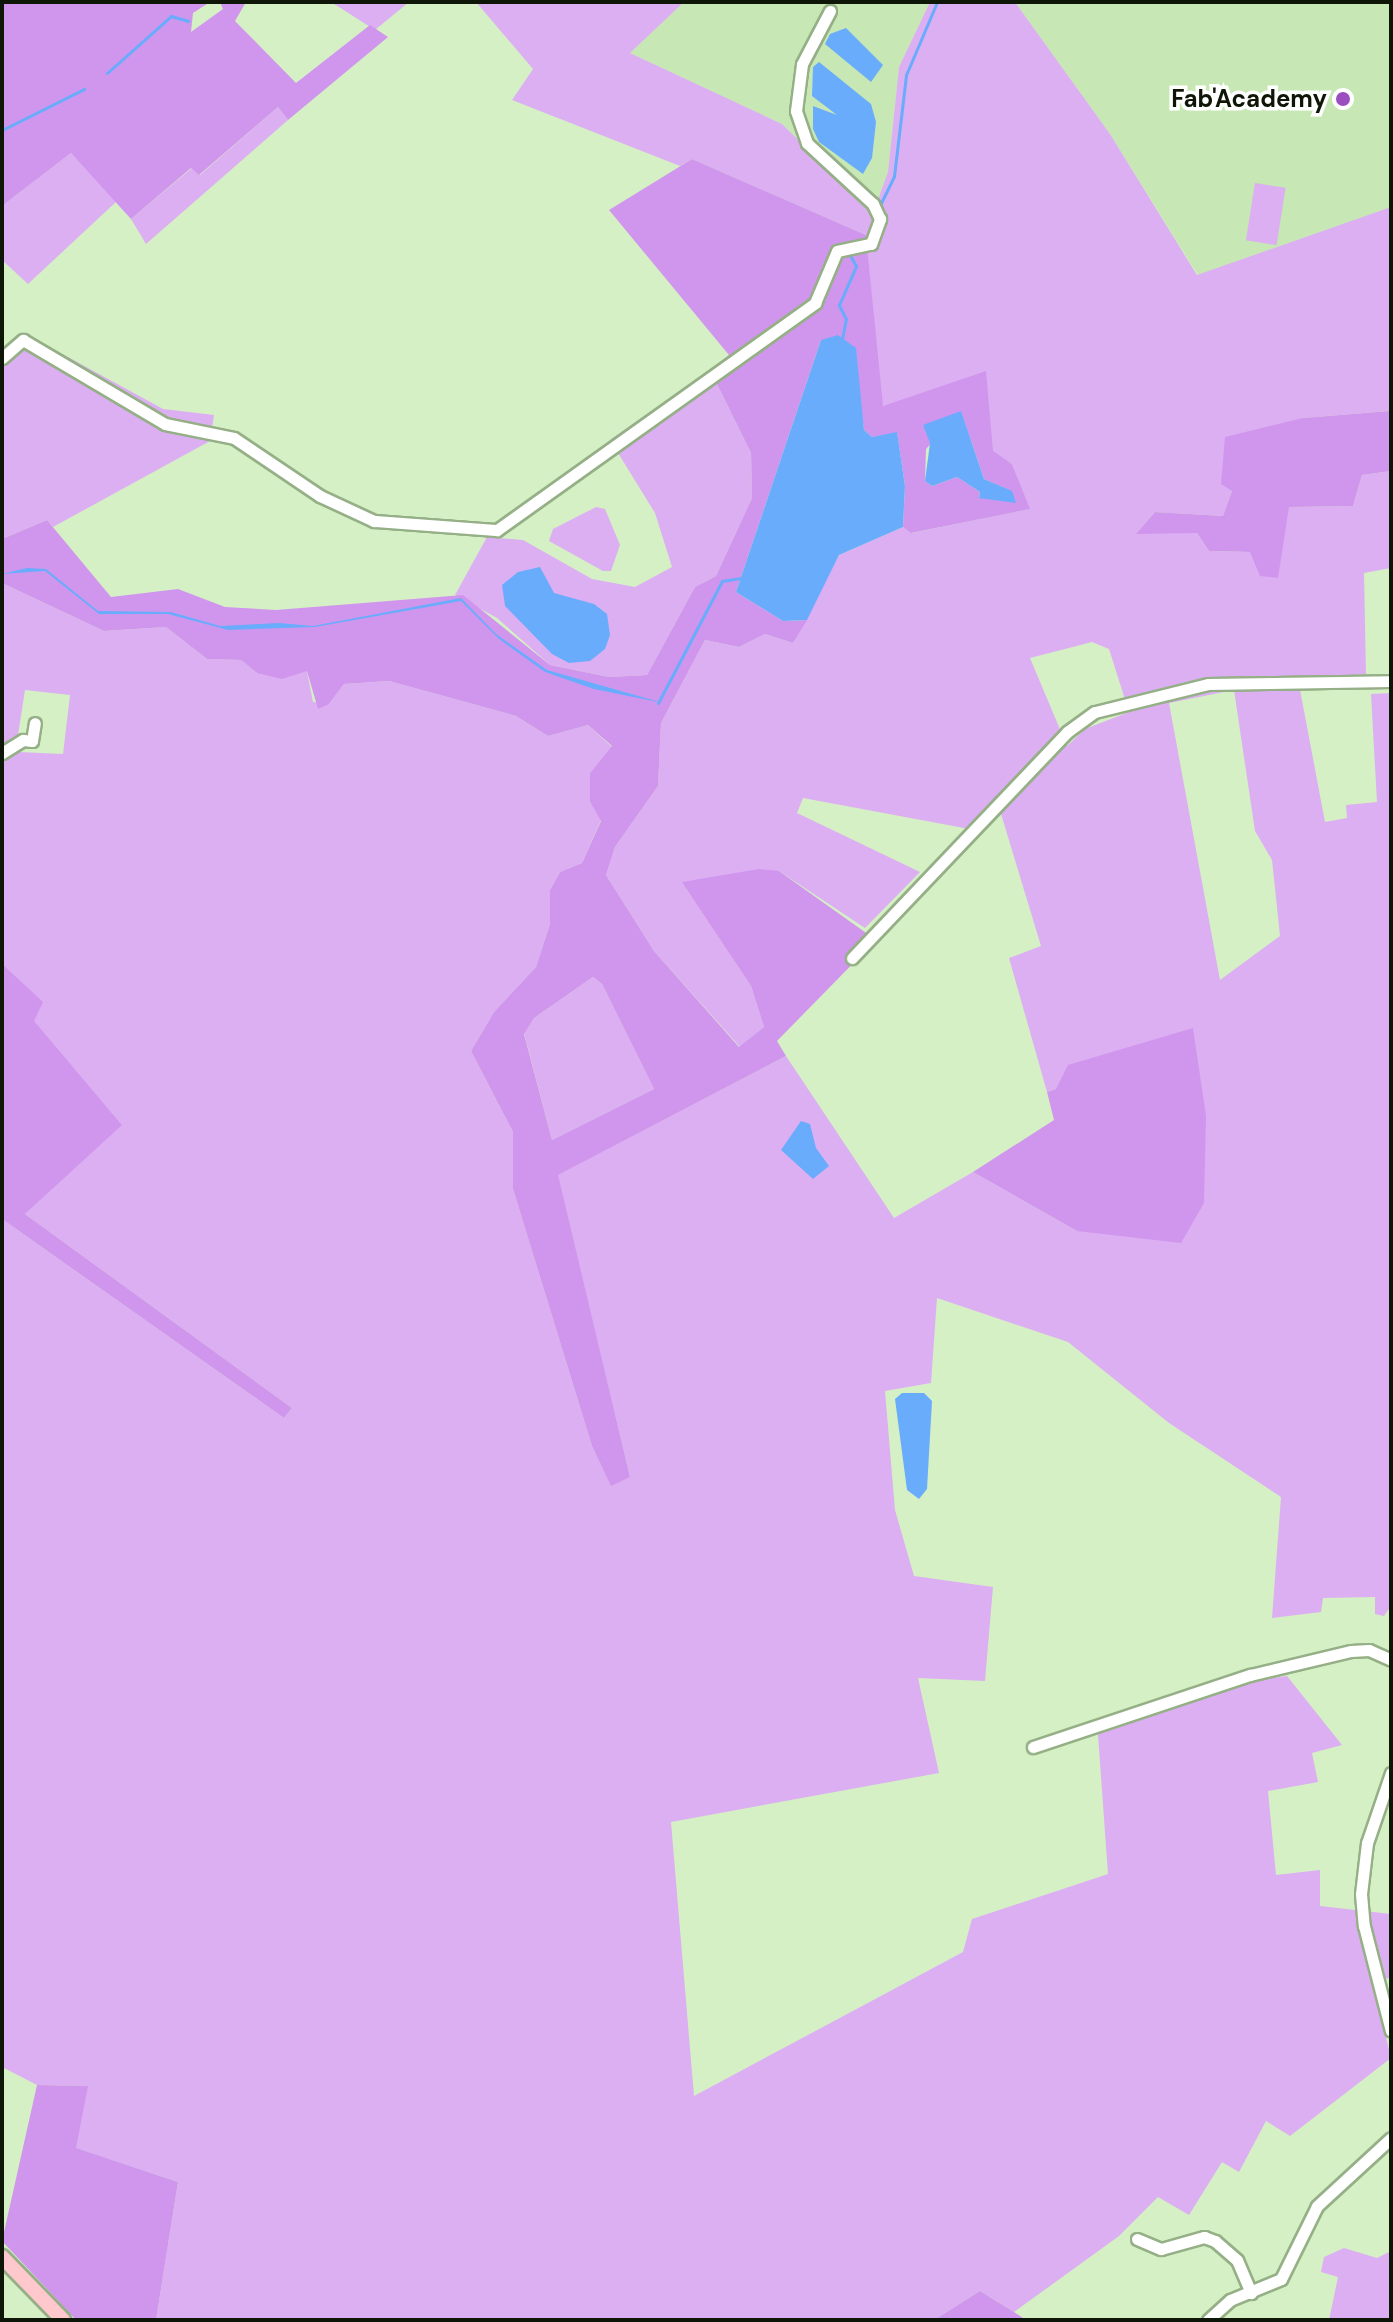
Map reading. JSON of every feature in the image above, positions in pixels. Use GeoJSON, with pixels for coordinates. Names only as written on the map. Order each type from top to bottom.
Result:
{"type":"FeatureCollection","features":[{"type":"Feature","properties":{"kind":"main road"},"geometry":{"type":"LineString","coordinates":[[2,2257],[63,2320]]}},
{"type":"Feature","properties":{"kind":"street"},"geometry":{"type":"LineString","coordinates":[[2,358],[23,340],[165,424],[234,438],[320,496],[374,521],[497,530],[815,303],[837,251],[871,244],[880,219],[873,204],[812,150],[800,132],[796,111],[802,64],[830,11]]}},
{"type":"Feature","properties":{"kind":"street"},"geometry":{"type":"LineString","coordinates":[[852,958],[1067,732],[1095,712],[1208,684],[1391,681]]}},
{"type":"Feature","properties":{"kind":"street"},"geometry":{"type":"LineString","coordinates":[[2,753],[23,740],[32,741],[35,723]]}},
{"type":"Feature","properties":{"kind":"street"},"geometry":{"type":"LineString","coordinates":[[1033,1747],[1250,1675],[1360,1650],[1391,1660]]}},
{"type":"Feature","properties":{"kind":"street"},"geometry":{"type":"LineString","coordinates":[[1391,1773],[1367,1843],[1361,1894],[1364,1926],[1391,2031]]}},
{"type":"Feature","properties":{"kind":"street"},"geometry":{"type":"LineString","coordinates":[[1208,2320],[1224,2303],[1281,2279],[1317,2206],[1370,2163],[1391,2138]]}},
{"type":"Feature","properties":{"kind":"street"},"geometry":{"type":"LineString","coordinates":[[1137,2239],[1161,2249],[1204,2237],[1215,2241],[1237,2260],[1251,2293]]}},
{"type":"Feature","properties":{"kind":"shaded area"},"geometry":{"type":"Polygon","coordinates":[[[2,2],[210,2],[193,13],[191,32],[223,9],[220,2],[246,2],[235,21],[296,83],[370,25],[388,37],[288,120],[278,107],[199,175],[191,168],[131,219],[71,153],[2,206],[2,2]]]}},
{"type":"Feature","properties":{"kind":"shaded area"},"geometry":{"type":"Polygon","coordinates":[[[331,2],[409,2],[375,30],[331,2]]]}},
{"type":"Feature","properties":{"kind":"shaded area"},"geometry":{"type":"Polygon","coordinates":[[[476,2],[684,2],[630,53],[782,124],[866,207],[875,208],[888,172],[899,67],[930,2],[1015,2],[1110,134],[1197,275],[1391,207],[1391,433],[1388,411],[1303,418],[1232,491],[1223,516],[1155,512],[1137,533],[1197,533],[1209,551],[1250,552],[1289,507],[1353,506],[1362,475],[1391,471],[1391,568],[1364,573],[1366,674],[1298,679],[1325,822],[1347,818],[1346,805],[1377,802],[1371,694],[1391,693],[1391,1606],[1384,1616],[1375,1614],[1375,1597],[1323,1598],[1321,1612],[1272,1618],[1281,1497],[1169,1423],[1068,1342],[937,1298],[931,1383],[885,1391],[895,1510],[914,1576],[993,1587],[985,1681],[918,1678],[939,1773],[671,1822],[694,2096],[963,1952],[972,1919],[1108,1874],[1097,1721],[1272,1663],[1272,1678],[1287,1676],[1342,1745],[1312,1753],[1318,1782],[1268,1791],[1276,1875],[1320,1870],[1320,1906],[1391,1914],[1391,1977],[1373,1983],[1391,2058],[1290,2136],[1266,2121],[1239,2172],[1222,2162],[1189,2215],[1158,2197],[1119,2236],[1014,2312],[980,2291],[934,2320],[156,2320],[178,2182],[75,2148],[87,2086],[37,2085],[2,2067],[2,1219],[284,1418],[292,1408],[25,1214],[121,1124],[33,1021],[42,1002],[2,965],[2,762],[19,752],[63,754],[70,695],[25,690],[18,735],[2,745],[2,583],[104,631],[166,627],[207,659],[241,660],[257,673],[307,671],[313,702],[329,704],[344,684],[389,681],[516,716],[548,736],[588,725],[612,747],[590,773],[590,802],[601,820],[582,863],[560,872],[550,890],[550,924],[536,967],[494,1012],[471,1051],[513,1132],[513,1189],[592,1446],[611,1485],[630,1477],[557,1175],[786,1056],[894,1218],[973,1172],[1077,1231],[1056,1089],[1047,1092],[1009,958],[1041,946],[1001,814],[977,837],[964,828],[803,798],[797,813],[920,872],[865,928],[779,871],[683,882],[751,986],[764,1027],[740,1047],[654,951],[606,875],[615,847],[658,786],[661,723],[705,640],[739,647],[765,634],[793,643],[839,555],[903,527],[912,533],[1029,509],[1012,464],[905,402],[882,406],[866,235],[692,159],[680,166],[512,100],[533,69],[476,2]],[[1092,642],[1030,658],[1067,746],[1085,729],[1129,712],[1109,649],[1092,642]],[[1234,690],[1169,703],[1220,980],[1280,936],[1272,860],[1255,831],[1234,690]]]}},
{"type":"Feature","properties":{"kind":"shaded area"},"geometry":{"type":"Polygon","coordinates":[[[684,2],[930,2],[899,67],[888,173],[876,208],[866,207],[782,124],[630,53],[684,2]]]}},
{"type":"Feature","properties":{"kind":"shaded area"},"geometry":{"type":"Polygon","coordinates":[[[1015,2],[1391,2],[1391,207],[1198,275],[1110,134],[1015,2]]]}},
{"type":"Feature","properties":{"kind":"shaded area"},"geometry":{"type":"Polygon","coordinates":[[[278,107],[288,120],[146,244],[131,219],[192,168],[200,175],[278,107]]]}},
{"type":"Feature","properties":{"kind":"shaded area"},"geometry":{"type":"Polygon","coordinates":[[[71,153],[117,201],[28,284],[2,260],[2,206],[71,153]]]}},
{"type":"Feature","properties":{"kind":"shaded area"},"geometry":{"type":"Polygon","coordinates":[[[692,159],[866,235],[883,406],[986,371],[993,451],[1012,464],[1030,509],[911,533],[903,527],[905,486],[897,433],[872,437],[864,430],[859,395],[821,340],[736,592],[783,621],[807,620],[793,643],[765,634],[739,647],[705,640],[661,723],[658,786],[615,847],[606,875],[654,951],[739,1047],[764,1027],[751,986],[682,882],[759,869],[779,871],[876,940],[777,1041],[786,1056],[558,1175],[630,1477],[611,1486],[592,1446],[513,1189],[513,1132],[471,1051],[494,1012],[536,967],[550,924],[550,890],[560,872],[582,863],[601,821],[590,802],[590,773],[612,746],[588,725],[548,736],[516,716],[389,681],[344,684],[329,704],[318,709],[307,671],[282,679],[257,673],[241,660],[207,659],[166,627],[104,631],[2,583],[2,539],[47,520],[111,597],[178,589],[225,607],[276,610],[463,595],[550,665],[609,677],[647,675],[695,587],[716,576],[752,498],[751,453],[710,370],[729,355],[609,210],[692,159]],[[961,411],[926,449],[925,481],[932,486],[957,477],[980,492],[979,498],[1011,491],[984,479],[961,411]],[[593,977],[534,1018],[524,1034],[552,1140],[654,1089],[602,984],[593,977]]]}},
{"type":"Feature","properties":{"kind":"shaded area"},"geometry":{"type":"Polygon","coordinates":[[[1255,183],[1286,188],[1277,245],[1246,240],[1255,183]]]}},
{"type":"Feature","properties":{"kind":"shaded area"},"geometry":{"type":"Polygon","coordinates":[[[35,339],[163,409],[214,415],[210,441],[53,527],[47,520],[2,539],[2,368],[35,339]]]}},
{"type":"Feature","properties":{"kind":"shaded area"},"geometry":{"type":"Polygon","coordinates":[[[710,370],[751,453],[752,498],[716,576],[695,587],[647,675],[609,677],[550,665],[497,618],[455,595],[487,537],[523,540],[592,579],[635,587],[672,567],[655,513],[610,440],[710,370]]]}},
{"type":"Feature","properties":{"kind":"shaded area"},"geometry":{"type":"Polygon","coordinates":[[[1389,411],[1391,471],[1362,475],[1353,506],[1289,507],[1278,578],[1260,576],[1250,552],[1209,551],[1197,533],[1136,534],[1155,512],[1223,516],[1232,491],[1221,484],[1225,437],[1303,418],[1389,411]]]}},
{"type":"Feature","properties":{"kind":"shaded area"},"geometry":{"type":"Polygon","coordinates":[[[596,507],[605,509],[620,545],[611,571],[603,571],[549,541],[553,529],[596,507]]]}},
{"type":"Feature","properties":{"kind":"shaded area"},"geometry":{"type":"Polygon","coordinates":[[[2,964],[43,1002],[34,1021],[122,1125],[25,1214],[292,1408],[284,1418],[2,1219],[2,964]]]}},
{"type":"Feature","properties":{"kind":"shaded area"},"geometry":{"type":"Polygon","coordinates":[[[593,977],[602,984],[654,1089],[552,1140],[524,1033],[534,1018],[593,977]]]}},
{"type":"Feature","properties":{"kind":"shaded area"},"geometry":{"type":"Polygon","coordinates":[[[1193,1028],[1206,1116],[1204,1203],[1181,1243],[1077,1231],[973,1172],[1054,1120],[1047,1092],[1056,1089],[1068,1065],[1193,1028]]]}},
{"type":"Feature","properties":{"kind":"shaded area"},"geometry":{"type":"Polygon","coordinates":[[[37,2085],[88,2086],[76,2148],[178,2182],[156,2320],[76,2320],[2,2241],[37,2085]]]}},
{"type":"Feature","properties":{"kind":"shaded area"},"geometry":{"type":"Polygon","coordinates":[[[1344,2248],[1377,2258],[1391,2251],[1391,2320],[1329,2320],[1338,2277],[1321,2272],[1324,2257],[1344,2248]]]}},
{"type":"Feature","properties":{"kind":"shaded area"},"geometry":{"type":"Polygon","coordinates":[[[980,2291],[1026,2320],[934,2320],[980,2291]]]}},
{"type":"Feature","properties":{"kind":"water"},"geometry":{"type":"Polygon","coordinates":[[[846,28],[883,65],[871,82],[825,44],[830,34],[846,28]]]}},
{"type":"Feature","properties":{"kind":"water"},"geometry":{"type":"Polygon","coordinates":[[[819,62],[871,104],[876,122],[872,158],[863,174],[819,142],[813,129],[813,106],[837,115],[812,96],[813,67],[819,62]]]}},
{"type":"Feature","properties":{"kind":"water"},"geometry":{"type":"Polygon","coordinates":[[[838,335],[856,348],[864,430],[872,437],[897,432],[905,486],[903,527],[839,555],[807,620],[783,621],[736,592],[821,340],[838,335]]]}},
{"type":"Feature","properties":{"kind":"water"},"geometry":{"type":"Polygon","coordinates":[[[961,411],[984,479],[1012,491],[1016,503],[979,498],[980,492],[957,477],[932,486],[925,481],[930,443],[923,425],[961,411]]]}},
{"type":"Feature","properties":{"kind":"water"},"geometry":{"type":"Polygon","coordinates":[[[540,567],[554,593],[594,604],[607,614],[610,635],[605,649],[590,661],[569,663],[552,654],[505,606],[502,585],[518,572],[540,567]]]}},
{"type":"Feature","properties":{"kind":"water"},"geometry":{"type":"Polygon","coordinates":[[[27,568],[46,569],[98,611],[171,612],[220,626],[279,623],[313,626],[461,598],[496,634],[547,670],[663,703],[594,689],[545,672],[499,639],[461,601],[315,627],[228,630],[168,614],[99,614],[45,571],[2,574],[27,568]]]}},
{"type":"Feature","properties":{"kind":"water"},"geometry":{"type":"Polygon","coordinates":[[[801,1121],[810,1124],[816,1148],[829,1166],[813,1179],[781,1150],[801,1121]]]}},
{"type":"Feature","properties":{"kind":"water"},"geometry":{"type":"Polygon","coordinates":[[[902,1393],[924,1393],[932,1401],[927,1489],[919,1499],[907,1490],[895,1399],[902,1393]]]}},
{"type":"Feature","properties":{"kind":"waterway"},"geometry":{"type":"LineString","coordinates":[[880,205],[894,176],[906,75],[937,2]]}},
{"type":"Feature","properties":{"kind":"waterway"},"geometry":{"type":"LineString","coordinates":[[107,73],[171,16],[188,21]]}},
{"type":"Feature","properties":{"kind":"waterway"},"geometry":{"type":"LineString","coordinates":[[2,130],[84,89]]}},
{"type":"Feature","properties":{"kind":"waterway"},"geometry":{"type":"LineString","coordinates":[[842,339],[846,319],[839,305],[856,266],[850,255]]}},
{"type":"Feature","properties":{"kind":"waterway"},"geometry":{"type":"LineString","coordinates":[[658,703],[722,581],[742,578]]}},
{"type":"Feature","properties":{"kind":"place","name":"Fab'Academy"},"geometry":{"type":"Point","coordinates":[1343,99]}}]}
